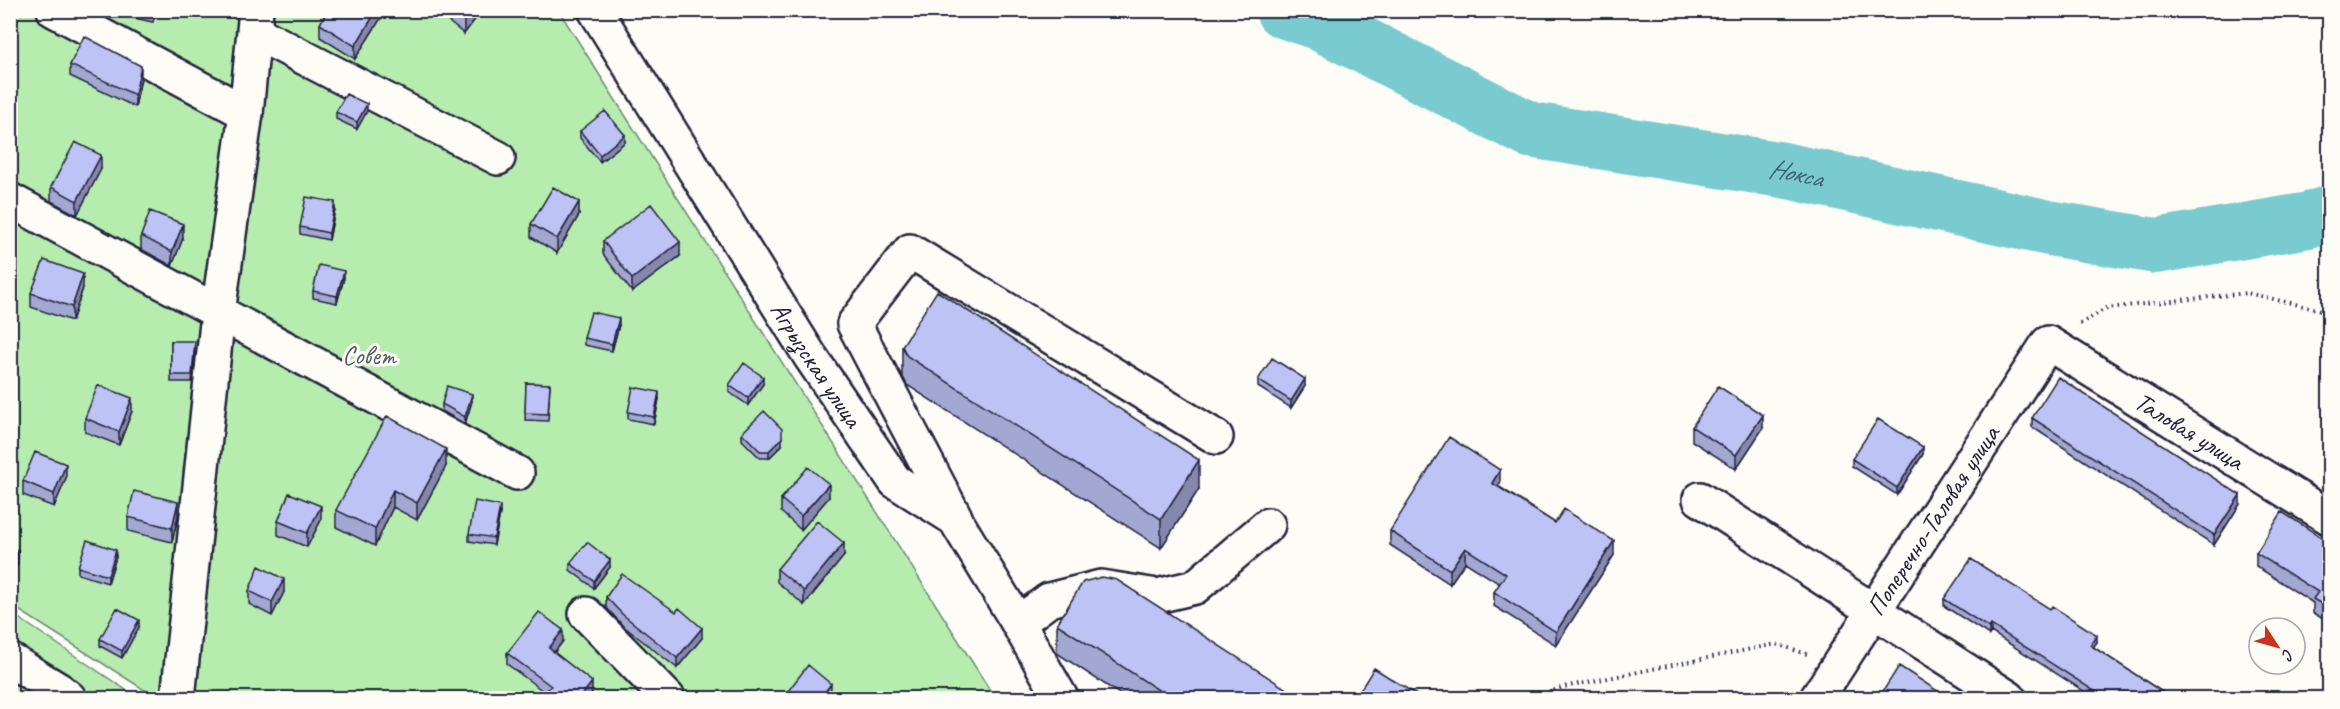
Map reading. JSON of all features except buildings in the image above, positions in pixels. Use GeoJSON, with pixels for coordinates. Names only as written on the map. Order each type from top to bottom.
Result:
{"type":"FeatureCollection","features":[{"type":"Feature","properties":{"kind":"street"},"geometry":{"type":"LineString","coordinates":[[54,10],[246,112]]}},
{"type":"Feature","properties":{"kind":"street","name":"Агрызская улица"},"geometry":{"type":"LineString","coordinates":[[595,10],[810,356],[895,481],[955,519],[1061,699]]}},
{"type":"Feature","properties":{"kind":"street"},"geometry":{"type":"LineString","coordinates":[[178,699],[218,313],[246,112],[255,21],[498,158]]}},
{"type":"Feature","properties":{"kind":"street"},"geometry":{"type":"LineString","coordinates":[[10,200],[517,472]]}},
{"type":"Feature","properties":{"kind":"street"},"geometry":{"type":"LineString","coordinates":[[955,519],[854,324],[910,251],[1216,437]]}},
{"type":"Feature","properties":{"kind":"street","name":"Таловая улица"},"geometry":{"type":"LineString","coordinates":[[2048,343],[2330,518]]}},
{"type":"Feature","properties":{"kind":"street","name":"Поперечно-Таловая улица"},"geometry":{"type":"LineString","coordinates":[[1816,699],[1875,612],[2048,343]]}},
{"type":"Feature","properties":{"kind":"street"},"geometry":{"type":"LineString","coordinates":[[1700,499],[2010,699]]}},
{"type":"Feature","properties":{"kind":"street"},"geometry":{"type":"LineString","coordinates":[[1018,623],[1049,600],[1101,587],[1156,596],[1195,587],[1268,525]]}},
{"type":"Feature","properties":{"kind":"street"},"geometry":{"type":"LineString","coordinates":[[586,614],[668,699]]}},
{"type":"Feature","properties":{"kind":"street"},"geometry":{"type":"LineString","coordinates":[[10,660],[59,690],[69,699]]}},
{"type":"Feature","properties":{"kind":"path"},"geometry":{"type":"LineString","coordinates":[[2048,343],[2107,308],[2247,292],[2330,312]]}},
{"type":"Feature","properties":{"kind":"path"},"geometry":{"type":"LineString","coordinates":[[1531,699],[1564,687],[1776,644],[1840,664]]}},
{"type":"Feature","properties":{"kind":"green space","name":"Совет"},"geometry":{"type":"Polygon","coordinates":[[[10,11],[559,11],[995,698],[157,698],[11,605],[10,11]]]}},
{"type":"Feature","properties":{"kind":"green space"},"geometry":{"type":"Polygon","coordinates":[[[11,613],[138,698],[11,698],[11,613]]]}},
{"type":"Feature","properties":{"kind":"waterway","name":"Нокса"},"geometry":{"type":"LineString","coordinates":[[1283,10],[1318,22],[1530,130],[1783,170],[2049,228],[2156,246],[2309,220],[2330,213]]}}]}
